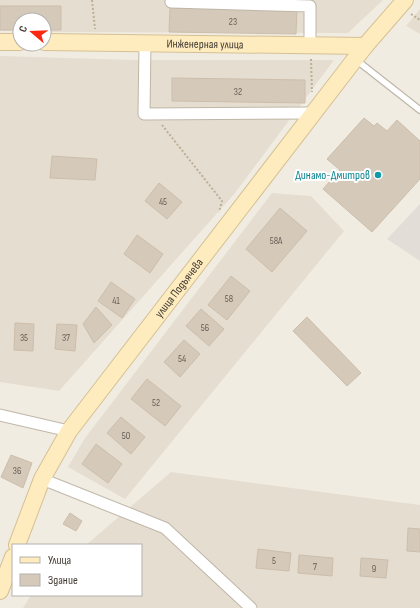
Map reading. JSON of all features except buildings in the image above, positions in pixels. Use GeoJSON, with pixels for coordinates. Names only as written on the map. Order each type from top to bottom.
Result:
{"type":"FeatureCollection","features":[{"type":"Feature","properties":{"kind":"main road","name":"улица Подъячева"},"geometry":{"type":"LineString","coordinates":[[17,544],[42,479],[69,430],[365,46],[405,0]]}},
{"type":"Feature","properties":{"kind":"main road"},"geometry":{"type":"LineString","coordinates":[[0,42],[12,42]]}},
{"type":"Feature","properties":{"kind":"main road","name":"Инженерная улица"},"geometry":{"type":"LineString","coordinates":[[52,42],[365,46]]}},
{"type":"Feature","properties":{"kind":"main road"},"geometry":{"type":"LineString","coordinates":[[0,591],[12,559]]}},
{"type":"Feature","properties":{"kind":"street"},"geometry":{"type":"LineString","coordinates":[[171,2],[310,6],[310,45]]}},
{"type":"Feature","properties":{"kind":"street"},"geometry":{"type":"LineString","coordinates":[[145,43],[144,114],[313,114]]}},
{"type":"Feature","properties":{"kind":"street"},"geometry":{"type":"LineString","coordinates":[[0,415],[69,430]]}},
{"type":"Feature","properties":{"kind":"street"},"geometry":{"type":"LineString","coordinates":[[42,479],[165,528],[251,608]]}},
{"type":"Feature","properties":{"kind":"lane"},"geometry":{"type":"LineString","coordinates":[[355,59],[420,110]]}},
{"type":"Feature","properties":{"kind":"path"},"geometry":{"type":"LineString","coordinates":[[92,0],[97,43]]}},
{"type":"Feature","properties":{"kind":"path"},"geometry":{"type":"LineString","coordinates":[[310,45],[313,114]]}},
{"type":"Feature","properties":{"kind":"path"},"geometry":{"type":"LineString","coordinates":[[153,114],[222,201],[219,215]]}},
{"type":"Feature","properties":{"kind":"shaded area"},"geometry":{"type":"Polygon","coordinates":[[[0,0],[383,0],[348,33],[52,32],[52,12],[12,12],[12,31],[0,31],[0,0]]]}},
{"type":"Feature","properties":{"kind":"shaded area"},"geometry":{"type":"Polygon","coordinates":[[[420,9],[420,34],[406,26],[420,9]]]}},
{"type":"Feature","properties":{"kind":"shaded area"},"geometry":{"type":"Polygon","coordinates":[[[0,56],[134,60],[334,60],[235,193],[59,391],[0,382],[0,56]]]}},
{"type":"Feature","properties":{"kind":"shaded area"},"geometry":{"type":"Polygon","coordinates":[[[272,193],[311,196],[344,231],[125,499],[68,467],[85,438],[272,193]]]}},
{"type":"Feature","properties":{"kind":"shaded area"},"geometry":{"type":"Polygon","coordinates":[[[420,204],[420,261],[387,239],[420,204]]]}},
{"type":"Feature","properties":{"kind":"shaded area"},"geometry":{"type":"Polygon","coordinates":[[[171,472],[420,505],[420,608],[23,608],[30,596],[142,596],[142,544],[87,544],[171,472]]]}},
{"type":"Feature","properties":{"kind":"place","name":"Динамо-Дмитров"},"geometry":{"type":"Point","coordinates":[378,175]}}]}
